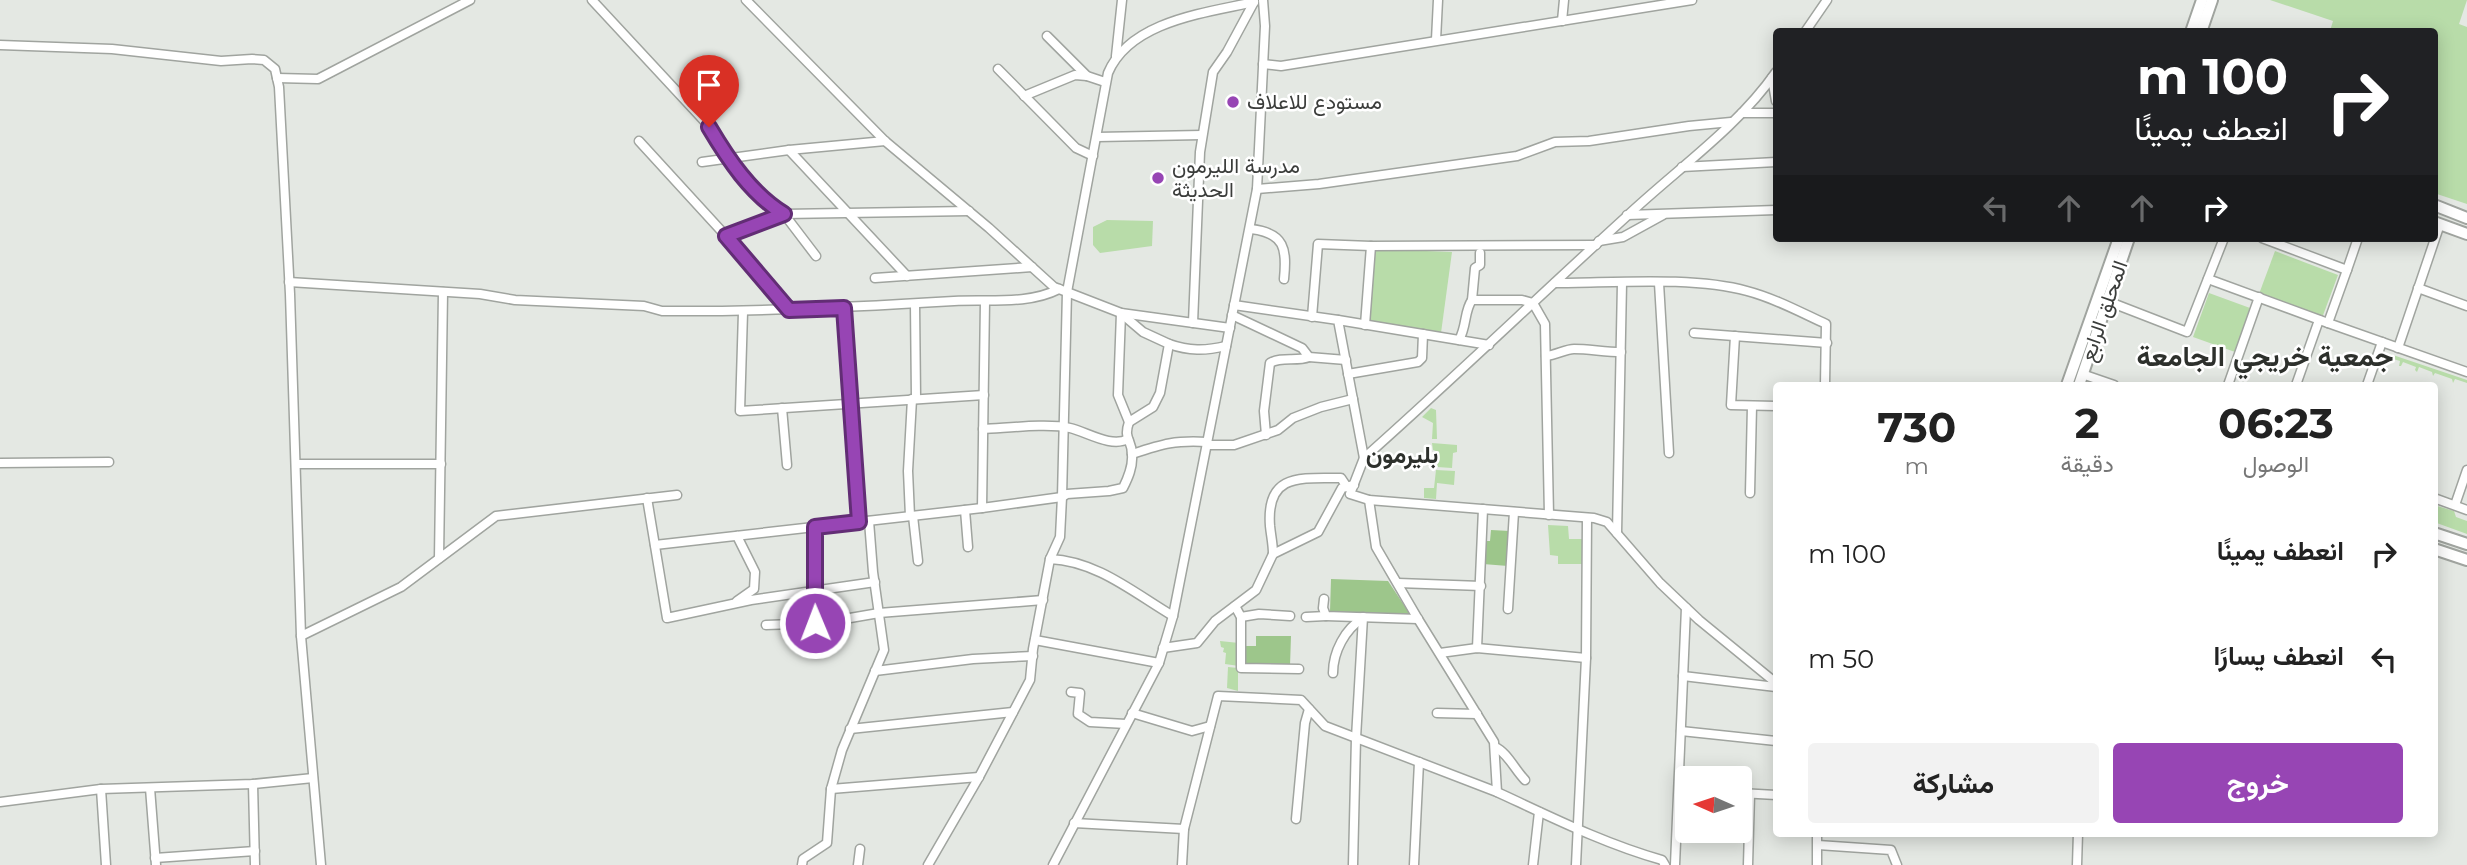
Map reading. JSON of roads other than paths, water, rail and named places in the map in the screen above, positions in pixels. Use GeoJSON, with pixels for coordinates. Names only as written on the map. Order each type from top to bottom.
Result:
{"type":"FeatureCollection","features":[{"type":"Feature","properties":{"kind":"main road"},"geometry":{"type":"LineString","coordinates":[[2192,28],[2202,0]]}},
{"type":"Feature","properties":{"kind":"main road"},"geometry":{"type":"LineString","coordinates":[[2202,28],[2212,0]]}},
{"type":"Feature","properties":{"kind":"main road"},"geometry":{"type":"LineString","coordinates":[[2438,207],[2467,218]]}},
{"type":"Feature","properties":{"kind":"main road"},"geometry":{"type":"LineString","coordinates":[[2438,223],[2467,234]]}},
{"type":"Feature","properties":{"kind":"main road"},"geometry":{"type":"LineString","coordinates":[[2068,382],[2118,242]]}},
{"type":"Feature","properties":{"kind":"main road","name":"المحلق الرابع"},"geometry":{"type":"LineString","coordinates":[[2081,379],[2128,242]]}},
{"type":"Feature","properties":{"kind":"main road"},"geometry":{"type":"LineString","coordinates":[[2438,534],[2467,544]]}},
{"type":"Feature","properties":{"kind":"main road"},"geometry":{"type":"LineString","coordinates":[[2438,550],[2467,560]]}},
{"type":"Feature","properties":{"kind":"street"},"geometry":{"type":"LineString","coordinates":[[277,78],[318,79],[470,0]]}},
{"type":"Feature","properties":{"kind":"street"},"geometry":{"type":"LineString","coordinates":[[592,0],[709,127],[729,160],[769,205],[784,214],[816,256]]}},
{"type":"Feature","properties":{"kind":"street"},"geometry":{"type":"LineString","coordinates":[[746,0],[885,141],[970,211],[1032,267],[1063,290],[1121,313],[1230,328]]}},
{"type":"Feature","properties":{"kind":"street"},"geometry":{"type":"LineString","coordinates":[[928,865],[979,777],[1030,680],[1050,559],[1060,537],[1063,290],[1097,137],[1105,82],[1116,57],[1122,0]]}},
{"type":"Feature","properties":{"kind":"street"},"geometry":{"type":"LineString","coordinates":[[1053,865],[1159,663],[1172,617],[1257,189],[1265,26],[1263,0]]}},
{"type":"Feature","properties":{"kind":"street"},"geometry":{"type":"LineString","coordinates":[[1436,40],[1438,0]]}},
{"type":"Feature","properties":{"kind":"street"},"geometry":{"type":"LineString","coordinates":[[1562,21],[1564,0]]}},
{"type":"Feature","properties":{"kind":"street"},"geometry":{"type":"LineString","coordinates":[[1263,64],[1281,66],[1687,0]]}},
{"type":"Feature","properties":{"kind":"street"},"geometry":{"type":"LineString","coordinates":[[1808,28],[1827,0]]}},
{"type":"Feature","properties":{"kind":"street"},"geometry":{"type":"LineString","coordinates":[[1116,57],[1138,38],[1180,18],[1255,1]]}},
{"type":"Feature","properties":{"kind":"street"},"geometry":{"type":"LineString","coordinates":[[1193,323],[1202,135],[1213,72],[1255,1]]}},
{"type":"Feature","properties":{"kind":"street"},"geometry":{"type":"LineString","coordinates":[[1046,36],[1087,76]]}},
{"type":"Feature","properties":{"kind":"street"},"geometry":{"type":"LineString","coordinates":[[0,45],[112,49],[221,61],[264,60],[275,69],[289,282],[301,636],[321,865]]}},
{"type":"Feature","properties":{"kind":"street"},"geometry":{"type":"LineString","coordinates":[[998,69],[1076,148],[1093,156]]}},
{"type":"Feature","properties":{"kind":"street"},"geometry":{"type":"LineString","coordinates":[[1024,96],[1075,75],[1105,82]]}},
{"type":"Feature","properties":{"kind":"street"},"geometry":{"type":"LineString","coordinates":[[1773,76],[1742,113],[1627,215],[1364,458],[1350,494],[1368,500],[1549,514],[1607,522],[1651,575],[1773,682]]}},
{"type":"Feature","properties":{"kind":"street"},"geometry":{"type":"LineString","coordinates":[[1742,113],[1773,113]]}},
{"type":"Feature","properties":{"kind":"street"},"geometry":{"type":"LineString","coordinates":[[1257,189],[1319,184],[1517,156],[1555,142],[1589,141],[1731,122]]}},
{"type":"Feature","properties":{"kind":"street"},"geometry":{"type":"LineString","coordinates":[[1097,137],[1202,135]]}},
{"type":"Feature","properties":{"kind":"street"},"geometry":{"type":"LineString","coordinates":[[639,141],[789,310]]}},
{"type":"Feature","properties":{"kind":"street"},"geometry":{"type":"LineString","coordinates":[[702,162],[885,141]]}},
{"type":"Feature","properties":{"kind":"street"},"geometry":{"type":"LineString","coordinates":[[789,150],[907,276]]}},
{"type":"Feature","properties":{"kind":"street"},"geometry":{"type":"LineString","coordinates":[[1682,167],[1773,162]]}},
{"type":"Feature","properties":{"kind":"street"},"geometry":{"type":"LineString","coordinates":[[1627,215],[1773,210]]}},
{"type":"Feature","properties":{"kind":"street"},"geometry":{"type":"LineString","coordinates":[[726,236],[784,214],[970,211]]}},
{"type":"Feature","properties":{"kind":"street"},"geometry":{"type":"LineString","coordinates":[[1312,317],[1318,244],[1371,246],[1597,243],[1623,237],[1665,214]]}},
{"type":"Feature","properties":{"kind":"street"},"geometry":{"type":"LineString","coordinates":[[1251,229],[1266,231],[1276,237],[1285,250],[1284,279]]}},
{"type":"Feature","properties":{"kind":"street"},"geometry":{"type":"LineString","coordinates":[[2107,302],[2187,332],[2222,242]]}},
{"type":"Feature","properties":{"kind":"street"},"geometry":{"type":"LineString","coordinates":[[2273,242],[2347,270]]}},
{"type":"Feature","properties":{"kind":"street"},"geometry":{"type":"LineString","coordinates":[[2328,323],[2357,242]]}},
{"type":"Feature","properties":{"kind":"street"},"geometry":{"type":"LineString","coordinates":[[2398,348],[2431,242]]}},
{"type":"Feature","properties":{"kind":"street"},"geometry":{"type":"LineString","coordinates":[[1365,325],[1371,246]]}},
{"type":"Feature","properties":{"kind":"street"},"geometry":{"type":"LineString","coordinates":[[1459,340],[1466,328],[1475,268],[1480,265],[1480,253]]}},
{"type":"Feature","properties":{"kind":"street"},"geometry":{"type":"LineString","coordinates":[[875,278],[1032,267]]}},
{"type":"Feature","properties":{"kind":"street"},"geometry":{"type":"LineString","coordinates":[[2208,279],[2467,372]]}},
{"type":"Feature","properties":{"kind":"street"},"geometry":{"type":"LineString","coordinates":[[289,282],[480,294],[515,300],[644,306],[662,311],[743,312],[985,301],[1046,295],[1063,290]]}},
{"type":"Feature","properties":{"kind":"street"},"geometry":{"type":"LineString","coordinates":[[1555,283],[1689,283],[1762,295],[1826,324],[1825,382]]}},
{"type":"Feature","properties":{"kind":"street"},"geometry":{"type":"LineString","coordinates":[[1616,533],[1619,520],[1622,283]]}},
{"type":"Feature","properties":{"kind":"street"},"geometry":{"type":"LineString","coordinates":[[1659,283],[1668,453]]}},
{"type":"Feature","properties":{"kind":"street"},"geometry":{"type":"LineString","coordinates":[[2418,288],[2467,306]]}},
{"type":"Feature","properties":{"kind":"street"},"geometry":{"type":"LineString","coordinates":[[439,558],[443,292]]}},
{"type":"Feature","properties":{"kind":"street"},"geometry":{"type":"LineString","coordinates":[[2229,382],[2259,298]]}},
{"type":"Feature","properties":{"kind":"street"},"geometry":{"type":"LineString","coordinates":[[1472,300],[1522,300],[1533,303],[1545,324],[1549,514]]}},
{"type":"Feature","properties":{"kind":"street"},"geometry":{"type":"LineString","coordinates":[[982,508],[985,301]]}},
{"type":"Feature","properties":{"kind":"street"},"geometry":{"type":"LineString","coordinates":[[915,304],[914,398],[908,471],[918,561]]}},
{"type":"Feature","properties":{"kind":"street"},"geometry":{"type":"LineString","coordinates":[[844,308],[859,522]]}},
{"type":"Feature","properties":{"kind":"street"},"geometry":{"type":"LineString","coordinates":[[1233,310],[1338,320],[1489,345]]}},
{"type":"Feature","properties":{"kind":"street"},"geometry":{"type":"LineString","coordinates":[[1233,310],[1302,348],[1309,357]]}},
{"type":"Feature","properties":{"kind":"street"},"geometry":{"type":"LineString","coordinates":[[743,312],[740,411],[984,395]]}},
{"type":"Feature","properties":{"kind":"street"},"geometry":{"type":"LineString","coordinates":[[1121,313],[1143,332],[1187,350],[1206,351],[1226,346]]}},
{"type":"Feature","properties":{"kind":"street"},"geometry":{"type":"LineString","coordinates":[[1121,313],[1118,395],[1129,422]]}},
{"type":"Feature","properties":{"kind":"street"},"geometry":{"type":"LineString","coordinates":[[1338,320],[1364,458]]}},
{"type":"Feature","properties":{"kind":"street"},"geometry":{"type":"LineString","coordinates":[[2297,382],[2319,320]]}},
{"type":"Feature","properties":{"kind":"street"},"geometry":{"type":"LineString","coordinates":[[1694,333],[1827,342]]}},
{"type":"Feature","properties":{"kind":"street"},"geometry":{"type":"LineString","coordinates":[[1348,374],[1418,362],[1422,358],[1423,334]]}},
{"type":"Feature","properties":{"kind":"street"},"geometry":{"type":"LineString","coordinates":[[1735,336],[1731,405],[1773,406]]}},
{"type":"Feature","properties":{"kind":"street"},"geometry":{"type":"LineString","coordinates":[[2368,382],[2382,342]]}},
{"type":"Feature","properties":{"kind":"street"},"geometry":{"type":"LineString","coordinates":[[655,544],[982,508],[1122,488],[1129,475],[1132,454],[1125,434],[1129,422],[1153,407],[1160,393],[1169,344]]}},
{"type":"Feature","properties":{"kind":"street"},"geometry":{"type":"LineString","coordinates":[[1546,356],[1573,349],[1621,352]]}},
{"type":"Feature","properties":{"kind":"street"},"geometry":{"type":"LineString","coordinates":[[1266,435],[1264,411],[1270,363],[1275,359],[1302,360],[1309,357],[1346,360]]}},
{"type":"Feature","properties":{"kind":"street"},"geometry":{"type":"LineString","coordinates":[[1132,454],[1179,440],[1234,445],[1278,430],[1293,418],[1321,407],[1353,399]]}},
{"type":"Feature","properties":{"kind":"street"},"geometry":{"type":"LineString","coordinates":[[1750,493],[1752,406]]}},
{"type":"Feature","properties":{"kind":"street"},"geometry":{"type":"LineString","coordinates":[[782,408],[787,465]]}},
{"type":"Feature","properties":{"kind":"street"},"geometry":{"type":"LineString","coordinates":[[983,429],[1063,427],[1103,439],[1122,442],[1128,439]]}},
{"type":"Feature","properties":{"kind":"street"},"geometry":{"type":"LineString","coordinates":[[0,463],[109,462]]}},
{"type":"Feature","properties":{"kind":"street"},"geometry":{"type":"LineString","coordinates":[[296,464],[441,464]]}},
{"type":"Feature","properties":{"kind":"street"},"geometry":{"type":"LineString","coordinates":[[2455,505],[2467,470]]}},
{"type":"Feature","properties":{"kind":"street"},"geometry":{"type":"LineString","coordinates":[[1163,648],[1197,643],[1215,621],[1256,590],[1273,554],[1270,506],[1277,488],[1300,478],[1340,478],[1351,486]]}},
{"type":"Feature","properties":{"kind":"street"},"geometry":{"type":"LineString","coordinates":[[1273,554],[1318,532],[1342,488],[1351,486]]}},
{"type":"Feature","properties":{"kind":"street"},"geometry":{"type":"LineString","coordinates":[[301,636],[401,587],[496,516],[677,495]]}},
{"type":"Feature","properties":{"kind":"street"},"geometry":{"type":"LineString","coordinates":[[647,498],[667,618],[734,603],[875,582]]}},
{"type":"Feature","properties":{"kind":"street"},"geometry":{"type":"LineString","coordinates":[[2438,499],[2467,510]]}},
{"type":"Feature","properties":{"kind":"street"},"geometry":{"type":"LineString","coordinates":[[1368,500],[1376,547],[1494,741],[1497,792]]}},
{"type":"Feature","properties":{"kind":"street"},"geometry":{"type":"LineString","coordinates":[[1477,648],[1483,509]]}},
{"type":"Feature","properties":{"kind":"street"},"geometry":{"type":"LineString","coordinates":[[965,510],[968,547]]}},
{"type":"Feature","properties":{"kind":"street"},"geometry":{"type":"LineString","coordinates":[[1508,608],[1514,512]]}},
{"type":"Feature","properties":{"kind":"street"},"geometry":{"type":"LineString","coordinates":[[1576,865],[1586,658],[1587,518]]}},
{"type":"Feature","properties":{"kind":"street"},"geometry":{"type":"LineString","coordinates":[[802,865],[803,859],[827,843],[831,789],[850,729],[884,650],[869,521]]}},
{"type":"Feature","properties":{"kind":"street"},"geometry":{"type":"LineString","coordinates":[[815,527],[815,623]]}},
{"type":"Feature","properties":{"kind":"street"},"geometry":{"type":"LineString","coordinates":[[734,603],[754,589],[755,572],[737,536]]}},
{"type":"Feature","properties":{"kind":"street"},"geometry":{"type":"LineString","coordinates":[[1050,559],[1064,560],[1103,572],[1172,617]]}},
{"type":"Feature","properties":{"kind":"street"},"geometry":{"type":"LineString","coordinates":[[1398,583],[1481,586]]}},
{"type":"Feature","properties":{"kind":"street"},"geometry":{"type":"LineString","coordinates":[[1324,599],[1326,615]]}},
{"type":"Feature","properties":{"kind":"street"},"geometry":{"type":"LineString","coordinates":[[766,625],[815,623],[879,613],[1043,600]]}},
{"type":"Feature","properties":{"kind":"street"},"geometry":{"type":"LineString","coordinates":[[1235,606],[1241,617],[1241,668],[1300,669]]}},
{"type":"Feature","properties":{"kind":"street"},"geometry":{"type":"LineString","coordinates":[[1682,766],[1686,608]]}},
{"type":"Feature","properties":{"kind":"street"},"geometry":{"type":"LineString","coordinates":[[1241,617],[1259,614],[1290,615]]}},
{"type":"Feature","properties":{"kind":"street"},"geometry":{"type":"LineString","coordinates":[[1306,617],[1326,615],[1418,619]]}},
{"type":"Feature","properties":{"kind":"street"},"geometry":{"type":"LineString","coordinates":[[1333,673],[1335,656],[1340,646],[1353,624],[1363,618]]}},
{"type":"Feature","properties":{"kind":"street"},"geometry":{"type":"LineString","coordinates":[[1353,865],[1356,738],[1363,618]]}},
{"type":"Feature","properties":{"kind":"street"},"geometry":{"type":"LineString","coordinates":[[1035,640],[1159,663]]}},
{"type":"Feature","properties":{"kind":"street"},"geometry":{"type":"LineString","coordinates":[[1440,653],[1477,648],[1586,658]]}},
{"type":"Feature","properties":{"kind":"street"},"geometry":{"type":"LineString","coordinates":[[875,671],[973,659],[1032,656]]}},
{"type":"Feature","properties":{"kind":"street"},"geometry":{"type":"LineString","coordinates":[[1683,676],[1773,685]]}},
{"type":"Feature","properties":{"kind":"street"},"geometry":{"type":"LineString","coordinates":[[1071,692],[1080,693],[1078,714],[1090,722],[1126,724]]}},
{"type":"Feature","properties":{"kind":"street"},"geometry":{"type":"LineString","coordinates":[[1182,865],[1184,829],[1218,696],[1301,700],[1325,726],[1497,792],[1579,830],[1662,860],[1665,865]]}},
{"type":"Feature","properties":{"kind":"street"},"geometry":{"type":"LineString","coordinates":[[1296,819],[1305,723],[1309,709]]}},
{"type":"Feature","properties":{"kind":"street"},"geometry":{"type":"LineString","coordinates":[[850,729],[1013,712]]}},
{"type":"Feature","properties":{"kind":"street"},"geometry":{"type":"LineString","coordinates":[[1132,713],[1192,731],[1210,726]]}},
{"type":"Feature","properties":{"kind":"street"},"geometry":{"type":"LineString","coordinates":[[1437,713],[1477,713]]}},
{"type":"Feature","properties":{"kind":"street"},"geometry":{"type":"LineString","coordinates":[[1681,731],[1773,741]]}},
{"type":"Feature","properties":{"kind":"street"},"geometry":{"type":"LineString","coordinates":[[1494,747],[1501,750],[1525,780]]}},
{"type":"Feature","properties":{"kind":"street"},"geometry":{"type":"LineString","coordinates":[[1414,865],[1419,762]]}},
{"type":"Feature","properties":{"kind":"street"},"geometry":{"type":"LineString","coordinates":[[831,789],[979,777]]}},
{"type":"Feature","properties":{"kind":"street"},"geometry":{"type":"LineString","coordinates":[[0,802],[101,789],[254,784],[313,778]]}},
{"type":"Feature","properties":{"kind":"street"},"geometry":{"type":"LineString","coordinates":[[254,784],[256,865]]}},
{"type":"Feature","properties":{"kind":"street"},"geometry":{"type":"LineString","coordinates":[[150,788],[156,861],[255,851]]}},
{"type":"Feature","properties":{"kind":"street"},"geometry":{"type":"LineString","coordinates":[[101,789],[106,865]]}},
{"type":"Feature","properties":{"kind":"street"},"geometry":{"type":"LineString","coordinates":[[1752,794],[1773,795]]}},
{"type":"Feature","properties":{"kind":"street"},"geometry":{"type":"LineString","coordinates":[[1533,865],[1539,812]]}},
{"type":"Feature","properties":{"kind":"street"},"geometry":{"type":"LineString","coordinates":[[1074,823],[1184,829]]}},
{"type":"Feature","properties":{"kind":"street"},"geometry":{"type":"LineString","coordinates":[[1817,837],[1817,865]]}},
{"type":"Feature","properties":{"kind":"street"},"geometry":{"type":"LineString","coordinates":[[2077,865],[2078,837]]}},
{"type":"Feature","properties":{"kind":"street"},"geometry":{"type":"LineString","coordinates":[[1675,865],[1677,844]]}},
{"type":"Feature","properties":{"kind":"street"},"geometry":{"type":"LineString","coordinates":[[1748,865],[1749,844]]}},
{"type":"Feature","properties":{"kind":"street"},"geometry":{"type":"LineString","coordinates":[[1818,845],[1891,850],[1897,865]]}},
{"type":"Feature","properties":{"kind":"street"},"geometry":{"type":"LineString","coordinates":[[858,865],[860,849]]}},
{"type":"Feature","properties":{"kind":"place","name":"مستودع للاعلاف"},"geometry":{"type":"Point","coordinates":[1233,102]}},
{"type":"Feature","properties":{"kind":"place","name":"مدرسة الليرمون الحديثة"},"geometry":{"type":"Point","coordinates":[1158,178]}},
{"type":"Feature","properties":{"kind":"district","name":"جمعية خريجي الجامعة"},"geometry":{"type":"Point","coordinates":[2265,356]}},
{"type":"Feature","properties":{"kind":"district","name":"بليرمون"},"geometry":{"type":"Point","coordinates":[1402,455]}}]}
